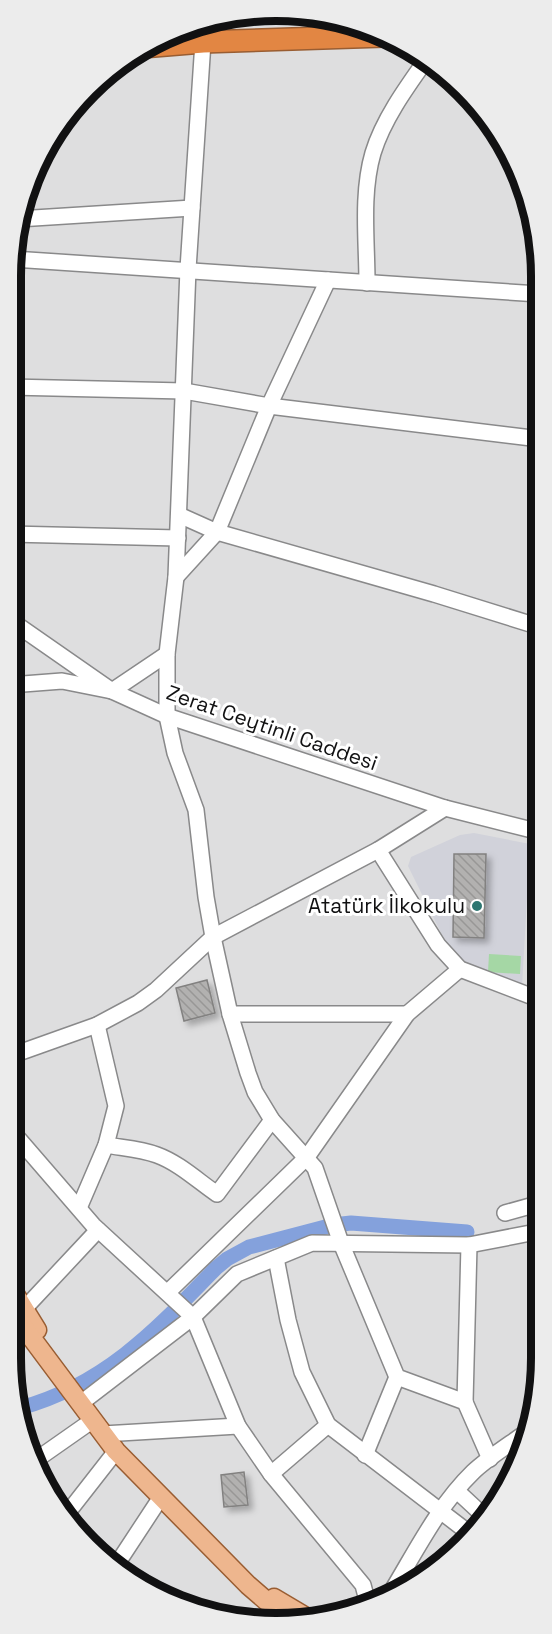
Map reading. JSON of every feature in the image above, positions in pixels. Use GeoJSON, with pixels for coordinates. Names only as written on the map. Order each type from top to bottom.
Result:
{"type":"FeatureCollection","features":[{"type":"Feature","properties":{"kind":"highway"},"geometry":{"type":"LineString","coordinates":[[167,45],[363,37]]}},
{"type":"Feature","properties":{"kind":"main road"},"geometry":{"type":"LineString","coordinates":[[21,1314],[60,1374],[116,1451],[248,1585],[280,1613]]}},
{"type":"Feature","properties":{"kind":"main road"},"geometry":{"type":"LineString","coordinates":[[248,1585],[298,1612]]}},
{"type":"Feature","properties":{"kind":"street"},"geometry":{"type":"LineString","coordinates":[[203,42],[188,270],[176,577],[167,654],[167,716],[178,761],[196,810],[213,937],[230,1014],[255,1092],[272,1120],[307,1157],[318,1174],[340,1237],[396,1377],[365,1455]]}},
{"type":"Feature","properties":{"kind":"street"},"geometry":{"type":"LineString","coordinates":[[367,283],[367,183],[373,152],[387,120],[422,67]]}},
{"type":"Feature","properties":{"kind":"street"},"geometry":{"type":"LineString","coordinates":[[28,218],[192,208]]}},
{"type":"Feature","properties":{"kind":"street"},"geometry":{"type":"LineString","coordinates":[[22,260],[531,293]]}},
{"type":"Feature","properties":{"kind":"street"},"geometry":{"type":"LineString","coordinates":[[176,577],[217,532],[269,406],[328,280]]}},
{"type":"Feature","properties":{"kind":"street"},"geometry":{"type":"LineString","coordinates":[[21,387],[184,391],[269,406],[531,438]]}},
{"type":"Feature","properties":{"kind":"street"},"geometry":{"type":"LineString","coordinates":[[179,515],[217,532],[531,624]]}},
{"type":"Feature","properties":{"kind":"street"},"geometry":{"type":"LineString","coordinates":[[21,534],[178,538]]}},
{"type":"Feature","properties":{"kind":"street","name":"Zerat Ceytinli Caddesi"},"geometry":{"type":"LineString","coordinates":[[21,628],[112,691],[167,716],[445,808],[531,830]]}},
{"type":"Feature","properties":{"kind":"street"},"geometry":{"type":"LineString","coordinates":[[21,684],[62,681],[112,691],[167,654]]}},
{"type":"Feature","properties":{"kind":"street"},"geometry":{"type":"LineString","coordinates":[[21,1052],[97,1025],[138,1003],[156,990],[213,937],[378,850],[445,808]]}},
{"type":"Feature","properties":{"kind":"street"},"geometry":{"type":"LineString","coordinates":[[378,850],[438,945],[460,969],[531,996]]}},
{"type":"Feature","properties":{"kind":"street"},"geometry":{"type":"LineString","coordinates":[[168,1293],[307,1157],[407,1014],[460,969]]}},
{"type":"Feature","properties":{"kind":"street"},"geometry":{"type":"LineString","coordinates":[[230,1014],[407,1014]]}},
{"type":"Feature","properties":{"kind":"street"},"geometry":{"type":"LineString","coordinates":[[79,1208],[106,1145],[116,1106],[97,1025]]}},
{"type":"Feature","properties":{"kind":"street"},"geometry":{"type":"LineString","coordinates":[[106,1145],[157,1155],[170,1161],[217,1194],[272,1120]]}},
{"type":"Feature","properties":{"kind":"street"},"geometry":{"type":"LineString","coordinates":[[21,1142],[98,1230],[193,1317],[238,1426],[271,1474],[365,1588],[375,1594]]}},
{"type":"Feature","properties":{"kind":"street"},"geometry":{"type":"LineString","coordinates":[[505,1213],[531,1206]]}},
{"type":"Feature","properties":{"kind":"street"},"geometry":{"type":"LineString","coordinates":[[21,1306],[98,1230]]}},
{"type":"Feature","properties":{"kind":"street"},"geometry":{"type":"LineString","coordinates":[[81,1403],[193,1317],[237,1274],[312,1243],[340,1237],[470,1245],[531,1234]]}},
{"type":"Feature","properties":{"kind":"street"},"geometry":{"type":"LineString","coordinates":[[470,1245],[465,1402],[490,1459]]}},
{"type":"Feature","properties":{"kind":"street"},"geometry":{"type":"LineString","coordinates":[[276,1258],[288,1320],[302,1372],[328,1425],[464,1530]]}},
{"type":"Feature","properties":{"kind":"street"},"geometry":{"type":"LineString","coordinates":[[396,1377],[465,1402]]}},
{"type":"Feature","properties":{"kind":"street"},"geometry":{"type":"LineString","coordinates":[[271,1474],[328,1425]]}},
{"type":"Feature","properties":{"kind":"street"},"geometry":{"type":"LineString","coordinates":[[41,1458],[98,1427],[238,1426]]}},
{"type":"Feature","properties":{"kind":"street"},"geometry":{"type":"LineString","coordinates":[[397,1583],[441,1512],[472,1472],[517,1439]]}},
{"type":"Feature","properties":{"kind":"street"},"geometry":{"type":"LineString","coordinates":[[71,1509],[116,1451]]}},
{"type":"Feature","properties":{"kind":"street"},"geometry":{"type":"LineString","coordinates":[[457,1491],[479,1512]]}},
{"type":"Feature","properties":{"kind":"street"},"geometry":{"type":"LineString","coordinates":[[120,1559],[161,1497]]}},
{"type":"Feature","properties":{"kind":"street"},"geometry":{"type":"LineString","coordinates":[[365,1588],[367,1596]]}},
{"type":"Feature","properties":{"kind":"shaded area","name":"Atatürk İlkokulu"},"geometry":{"type":"Polygon","coordinates":[[[474,833],[530,844],[522,987],[460,960],[447,945],[408,866],[411,857],[460,835],[474,833]]]}},
{"type":"Feature","properties":{"kind":"green space"},"geometry":{"type":"Polygon","coordinates":[[[489,954],[521,956],[520,974],[488,972],[489,954]]]}},
{"type":"Feature","properties":{"kind":"building"},"geometry":{"type":"Polygon","coordinates":[[[454,854],[486,854],[484,938],[453,937],[454,854]]]}},
{"type":"Feature","properties":{"kind":"building"},"geometry":{"type":"Polygon","coordinates":[[[207,980],[215,1013],[184,1021],[176,988],[207,980]]]}},
{"type":"Feature","properties":{"kind":"building"},"geometry":{"type":"Polygon","coordinates":[[[244,1472],[248,1505],[224,1507],[221,1475],[244,1472]]]}},
{"type":"Feature","properties":{"kind":"waterway"},"geometry":{"type":"LineString","coordinates":[[26,1406],[50,1398],[104,1370],[150,1333],[216,1268],[249,1247],[333,1225],[351,1223],[467,1232]]}},
{"type":"Feature","properties":{"kind":"place","name":"Atatürk İlkokulu"},"geometry":{"type":"Point","coordinates":[477,906]}}]}
